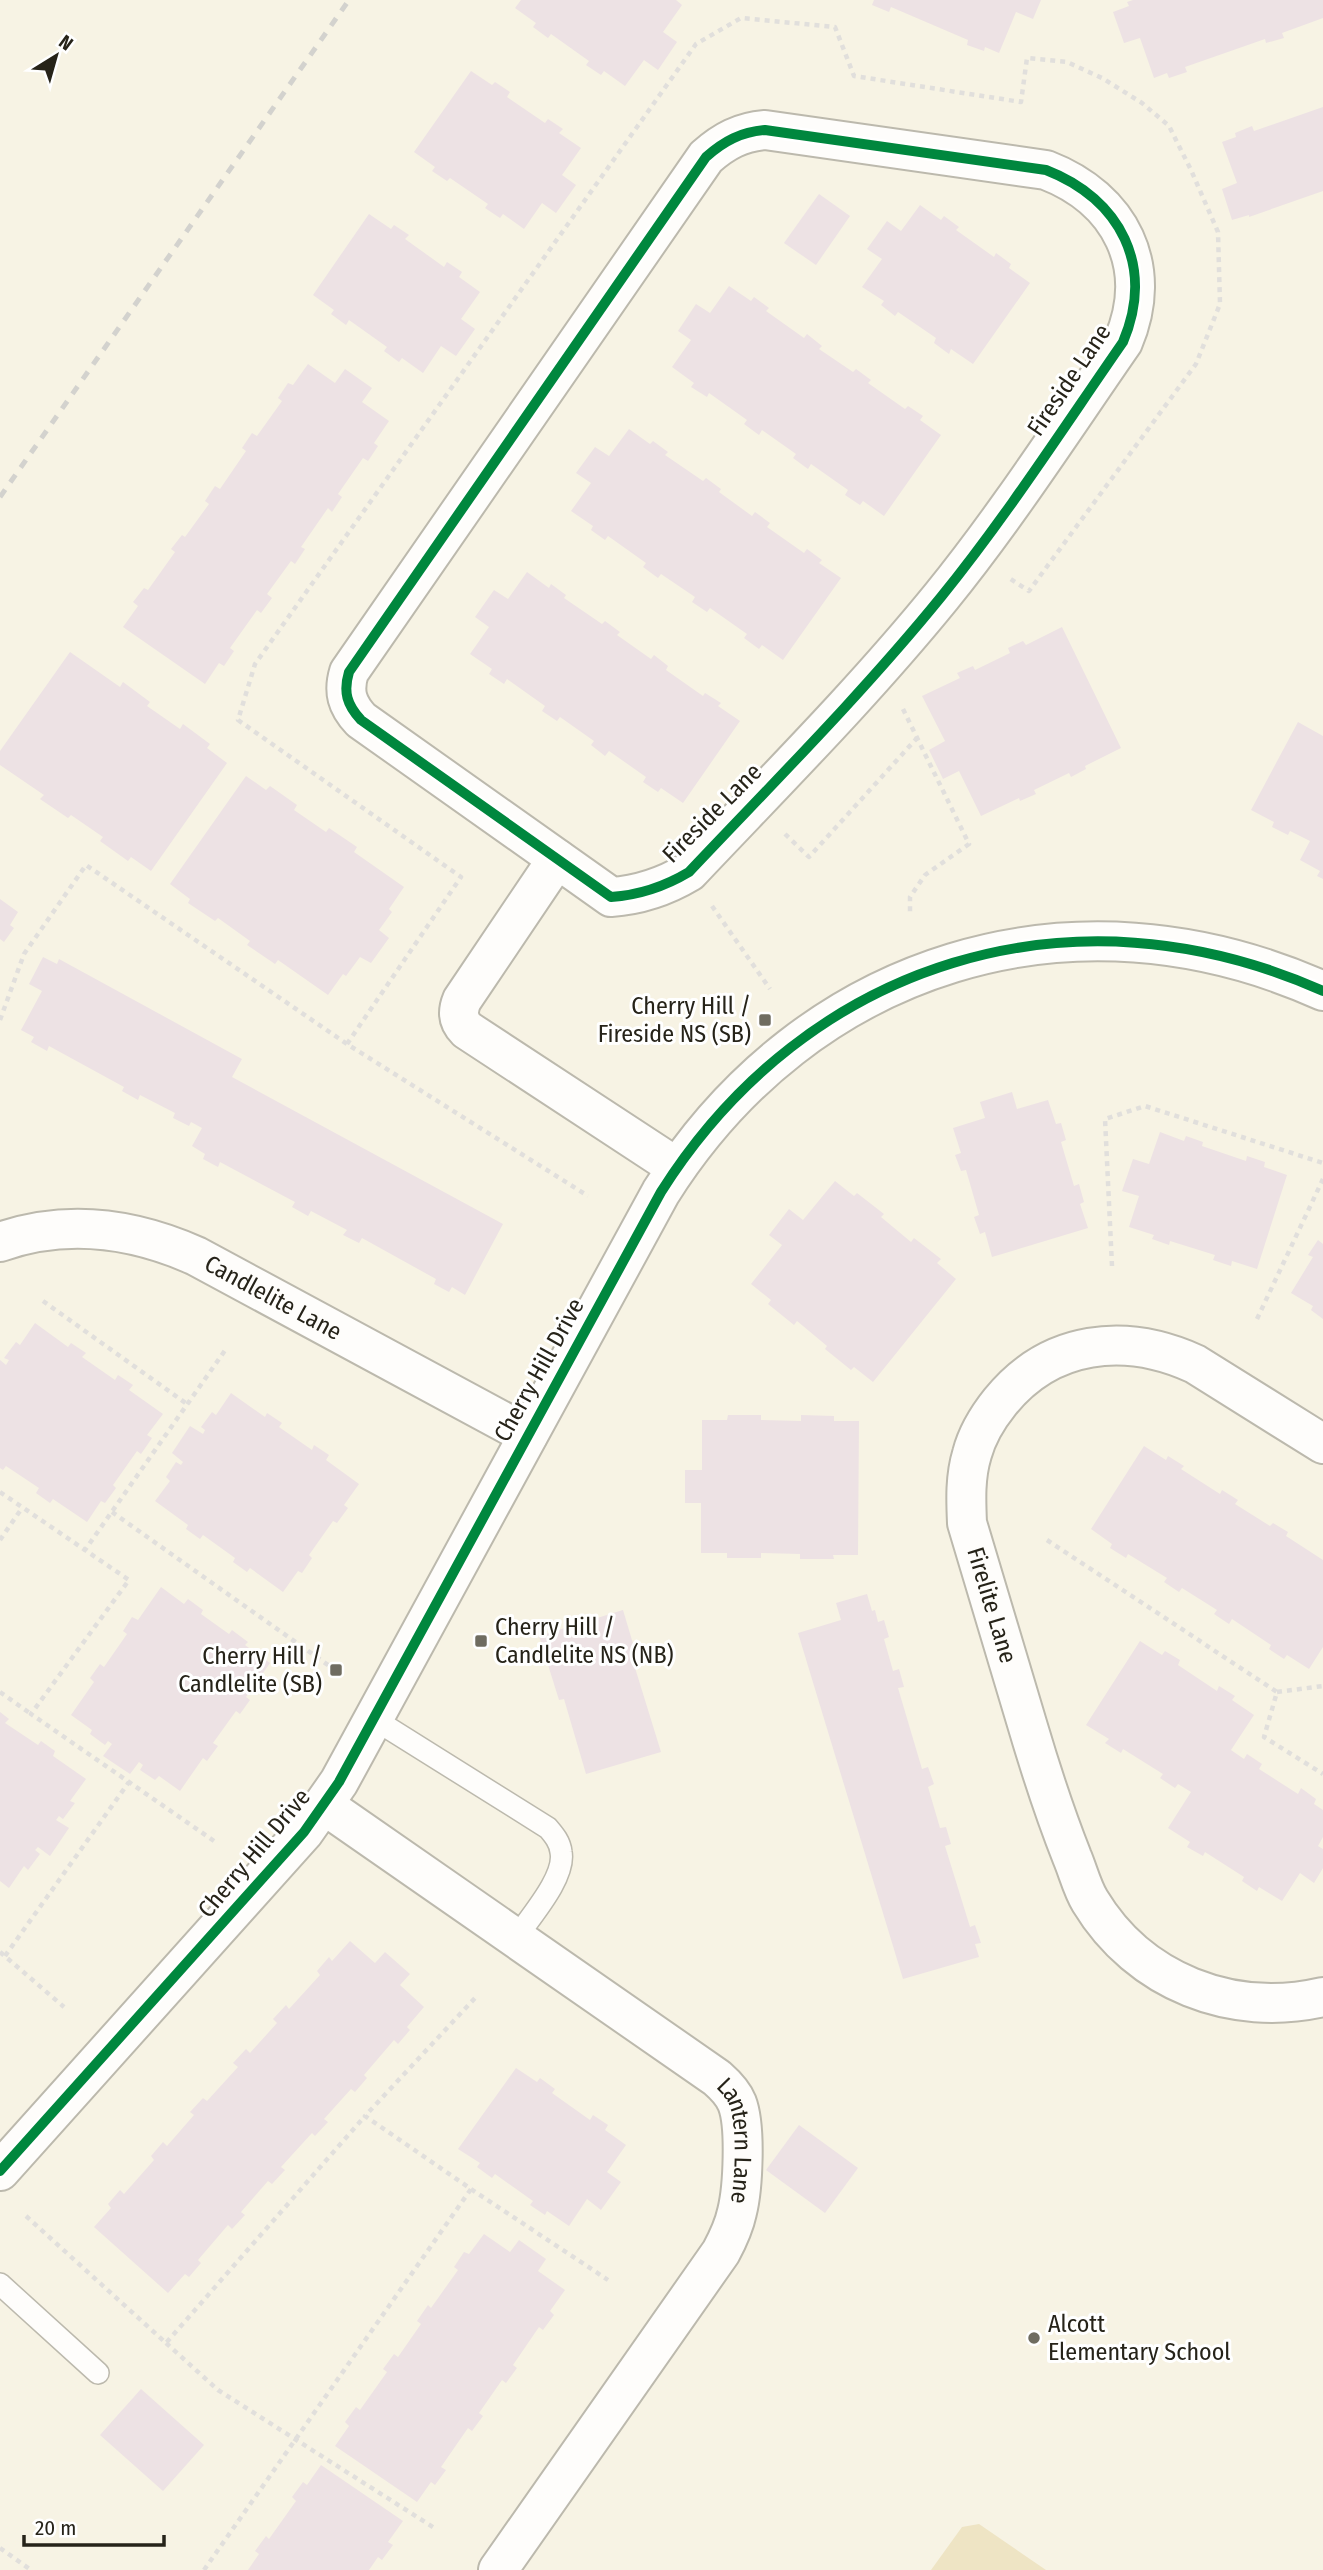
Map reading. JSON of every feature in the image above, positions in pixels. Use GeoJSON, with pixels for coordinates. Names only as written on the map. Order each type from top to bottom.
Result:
{"type":"FeatureCollection","features":[{"type":"Feature","properties":{"kind":"street","name":"Fireside Lane"},"geometry":{"type":"LineString","coordinates":[[765,130],[1046,170],[1083,188],[1112,217],[1124,235],[1132,257],[1135,296],[1130,327],[1124,342],[943,594],[875,675],[689,872],[651,891],[611,897],[557,859],[361,720],[346,698],[346,684],[349,672],[706,157],[733,137],[749,131],[765,130]]}},
{"type":"Feature","properties":{"kind":"street"},"geometry":{"type":"LineString","coordinates":[[557,859],[462,1000],[459,1007],[461,1024],[676,1167]]}},
{"type":"Feature","properties":{"kind":"street","name":"Cherry Hill Drive"},"geometry":{"type":"LineString","coordinates":[[0,2171],[304,1832],[324,1805],[374,1719],[661,1192],[707,1126],[742,1089],[779,1056],[820,1026],[893,986],[976,957],[1020,948],[1074,942],[1148,943],[1231,957],[1323,991]]}},
{"type":"Feature","properties":{"kind":"street","name":"Candlelite Lane"},"geometry":{"type":"LineString","coordinates":[[0,1242],[42,1232],[91,1229],[132,1234],[170,1245],[196,1256],[528,1435]]}},
{"type":"Feature","properties":{"kind":"street","name":"Firelite Lane"},"geometry":{"type":"LineString","coordinates":[[1323,1444],[1195,1364],[1141,1346],[1106,1345],[1079,1349],[1053,1359],[1011,1388],[988,1417],[972,1452],[965,1489],[967,1523],[1051,1802],[1088,1899],[1108,1927],[1132,1952],[1161,1974],[1194,1990],[1253,2004],[1286,2004],[1323,1997]]}},
{"type":"Feature","properties":{"kind":"street","name":"Lantern Lane"},"geometry":{"type":"LineString","coordinates":[[324,1805],[716,2078],[728,2088],[741,2116],[737,2212],[731,2234],[498,2570]]}},
{"type":"Feature","properties":{"kind":"lane"},"geometry":{"type":"LineString","coordinates":[[374,1719],[548,1828],[557,1840],[562,1853],[561,1867],[555,1881],[516,1938]]}},
{"type":"Feature","properties":{"kind":"lane"},"geometry":{"type":"LineString","coordinates":[[0,2284],[98,2373]]}},
{"type":"Feature","properties":{"kind":"path"},"geometry":{"type":"LineString","coordinates":[[347,1044],[461,877],[237,720],[255,664],[696,44],[741,18],[835,27],[854,76],[1021,102],[1027,58],[1067,62],[1102,78],[1142,103],[1169,126],[1191,170],[1218,232],[1220,304],[1196,364],[1030,591],[1001,572]]}},
{"type":"Feature","properties":{"kind":"path"},"geometry":{"type":"LineString","coordinates":[[899,701],[969,844],[925,875],[910,897],[910,915]]}},
{"type":"Feature","properties":{"kind":"path"},"geometry":{"type":"LineString","coordinates":[[781,830],[809,857],[917,738]]}},
{"type":"Feature","properties":{"kind":"path"},"geometry":{"type":"LineString","coordinates":[[0,1020],[24,954],[86,865],[347,1044],[588,1196]]}},
{"type":"Feature","properties":{"kind":"path"},"geometry":{"type":"LineString","coordinates":[[710,902],[770,989]]}},
{"type":"Feature","properties":{"kind":"path"},"geometry":{"type":"LineString","coordinates":[[1112,1266],[1105,1119],[1145,1106],[1323,1163]]}},
{"type":"Feature","properties":{"kind":"path"},"geometry":{"type":"LineString","coordinates":[[1257,1319],[1323,1179]]}},
{"type":"Feature","properties":{"kind":"path"},"geometry":{"type":"LineString","coordinates":[[43,1301],[187,1404]]}},
{"type":"Feature","properties":{"kind":"path"},"geometry":{"type":"LineString","coordinates":[[85,1550],[226,1349]]}},
{"type":"Feature","properties":{"kind":"path"},"geometry":{"type":"LineString","coordinates":[[0,1492],[129,1580],[31,1714]]}},
{"type":"Feature","properties":{"kind":"path"},"geometry":{"type":"LineString","coordinates":[[0,1540],[22,1508]]}},
{"type":"Feature","properties":{"kind":"path"},"geometry":{"type":"LineString","coordinates":[[112,1512],[335,1670]]}},
{"type":"Feature","properties":{"kind":"path"},"geometry":{"type":"LineString","coordinates":[[1047,1539],[1277,1692],[1323,1686]]}},
{"type":"Feature","properties":{"kind":"path"},"geometry":{"type":"LineString","coordinates":[[0,1692],[214,1841]]}},
{"type":"Feature","properties":{"kind":"path"},"geometry":{"type":"LineString","coordinates":[[1277,1692],[1264,1737],[1323,1774]]}},
{"type":"Feature","properties":{"kind":"path"},"geometry":{"type":"LineString","coordinates":[[64,2007],[2,1954],[128,1782]]}},
{"type":"Feature","properties":{"kind":"path"},"geometry":{"type":"LineString","coordinates":[[166,2343],[365,2116],[475,1998]]}},
{"type":"Feature","properties":{"kind":"path"},"geometry":{"type":"LineString","coordinates":[[365,2116],[608,2280]]}},
{"type":"Feature","properties":{"kind":"path"},"geometry":{"type":"LineString","coordinates":[[204,2570],[471,2189]]}},
{"type":"Feature","properties":{"kind":"path"},"geometry":{"type":"LineString","coordinates":[[26,2216],[218,2389],[436,2529]]}},
{"type":"Feature","properties":{"kind":"path"},"geometry":{"type":"LineString","coordinates":[[0,2548],[31,2570]]}},
{"type":"Feature","properties":{"kind":"shaded area"},"geometry":{"type":"Polygon","coordinates":[[[979,2524],[1046,2570],[931,2570],[962,2527],[979,2524]]]}},
{"type":"Feature","properties":{"kind":"building"},"geometry":{"type":"Polygon","coordinates":[[[521,0],[676,0],[682,5],[663,32],[677,42],[658,70],[644,60],[625,86],[604,71],[601,75],[586,65],[589,61],[551,34],[548,38],[533,27],[536,23],[515,8],[521,0]]]}},
{"type":"Feature","properties":{"kind":"building"},"geometry":{"type":"Polygon","coordinates":[[[874,0],[1041,0],[1033,19],[1016,12],[999,53],[985,47],[984,51],[967,45],[968,40],[891,7],[889,12],[872,5],[874,0]]]}},
{"type":"Feature","properties":{"kind":"building"},"geometry":{"type":"Polygon","coordinates":[[[1323,0],[1323,18],[1282,33],[1284,38],[1266,43],[1265,39],[1185,67],[1187,72],[1169,78],[1167,73],[1154,78],[1140,38],[1124,43],[1113,12],[1129,6],[1127,2],[1323,0]]]}},
{"type":"Feature","properties":{"kind":"building"},"geometry":{"type":"Polygon","coordinates":[[[471,71],[492,85],[495,82],[510,92],[507,97],[545,123],[548,119],[563,129],[559,133],[581,148],[562,175],[576,185],[556,213],[542,203],[524,229],[503,214],[500,218],[485,208],[488,204],[450,178],[447,181],[432,171],[435,167],[414,152],[471,71]]]}},
{"type":"Feature","properties":{"kind":"building"},"geometry":{"type":"Polygon","coordinates":[[[1323,107],[1323,191],[1249,217],[1232,220],[1222,189],[1237,183],[1222,142],[1236,137],[1235,133],[1252,126],[1254,131],[1323,107]]]}},
{"type":"Feature","properties":{"kind":"building"},"geometry":{"type":"Polygon","coordinates":[[[819,194],[850,216],[816,265],[784,243],[819,194]]]}},
{"type":"Feature","properties":{"kind":"building"},"geometry":{"type":"Polygon","coordinates":[[[920,205],[941,220],[944,216],[959,227],[956,230],[994,257],[996,253],[1011,264],[1009,268],[1030,283],[973,364],[951,349],[949,354],[934,343],[936,338],[898,312],[895,316],[881,305],[884,301],[862,287],[882,259],[867,249],[887,221],[901,231],[920,205]]]}},
{"type":"Feature","properties":{"kind":"building"},"geometry":{"type":"Polygon","coordinates":[[[369,214],[391,229],[394,225],[409,235],[405,239],[444,267],[447,262],[462,272],[459,277],[480,292],[461,319],[475,329],[456,356],[441,346],[423,373],[402,358],[399,362],[384,351],[387,347],[349,320],[346,325],[331,314],[334,310],[313,295],[369,214]]]}},
{"type":"Feature","properties":{"kind":"building"},"geometry":{"type":"Polygon","coordinates":[[[729,286],[751,301],[754,297],[769,308],[766,311],[804,338],[807,334],[822,346],[819,349],[853,372],[856,369],[871,380],[868,383],[905,409],[908,406],[923,416],[920,420],[941,435],[884,516],[863,501],[860,505],[845,495],[848,490],[811,464],[808,469],[793,458],[796,454],[762,430],[759,435],[744,424],[747,420],[709,393],[707,397],[691,387],[694,383],[672,367],[691,340],[678,331],[696,304],[710,313],[729,286]]]}},
{"type":"Feature","properties":{"kind":"building"},"geometry":{"type":"Polygon","coordinates":[[[308,364],[335,383],[345,369],[372,388],[362,402],[389,421],[374,443],[378,446],[368,461],[363,458],[338,494],[342,497],[332,512],[328,508],[301,547],[305,549],[295,564],[291,561],[267,594],[272,598],[261,613],[257,610],[230,648],[234,651],[224,666],[219,663],[205,684],[123,627],[138,606],[133,602],[144,588],[148,590],[175,552],[171,549],[182,535],[185,537],[209,504],[205,501],[215,486],[220,489],[246,451],[242,448],[252,433],[257,436],[282,401],[278,398],[288,383],[293,385],[308,364]]]}},
{"type":"Feature","properties":{"kind":"building"},"geometry":{"type":"Polygon","coordinates":[[[629,429],[650,444],[653,441],[668,452],[665,455],[703,481],[706,478],[721,489],[719,492],[752,516],[755,512],[770,523],[767,527],[804,553],[807,549],[822,560],[819,563],[841,578],[783,660],[762,645],[759,649],[744,638],[747,634],[710,608],[707,612],[692,602],[695,597],[661,574],[658,578],[643,567],[646,563],[608,536],[605,540],[591,530],[593,526],[571,511],[591,483],[576,473],[595,447],[609,456],[629,429]]]}},
{"type":"Feature","properties":{"kind":"building"},"geometry":{"type":"Polygon","coordinates":[[[527,572],[549,588],[551,584],[566,595],[564,598],[602,624],[605,621],[620,632],[617,635],[651,659],[654,655],[668,666],[666,670],[703,696],[705,693],[721,703],[718,706],[740,721],[683,803],[661,788],[658,792],[643,782],[646,777],[609,751],[605,756],[591,745],[594,741],[560,717],[557,721],[542,711],[545,706],[507,679],[504,684],[489,674],[492,669],[470,654],[489,627],[475,617],[494,590],[508,599],[527,572]]]}},
{"type":"Feature","properties":{"kind":"building"},"geometry":{"type":"Polygon","coordinates":[[[1062,627],[1121,748],[1085,766],[1086,769],[1071,777],[1069,773],[1034,790],[1036,794],[1020,801],[1019,798],[981,816],[959,771],[943,779],[929,750],[945,741],[922,696],[960,678],[957,673],[973,666],[975,670],[1010,653],[1008,648],[1023,641],[1026,645],[1062,627]]]}},
{"type":"Feature","properties":{"kind":"building"},"geometry":{"type":"Polygon","coordinates":[[[70,652],[120,687],[123,682],[150,702],[147,706],[180,729],[183,724],[210,744],[207,748],[227,763],[151,871],[131,857],[128,861],[100,841],[103,837],[71,815],[68,818],[40,799],[44,795],[0,765],[0,751],[70,652]]]}},
{"type":"Feature","properties":{"kind":"building"},"geometry":{"type":"Polygon","coordinates":[[[1298,722],[1323,736],[1323,879],[1317,876],[1320,871],[1300,860],[1310,841],[1290,831],[1288,835],[1272,827],[1274,822],[1251,810],[1298,722]]]}},
{"type":"Feature","properties":{"kind":"building"},"geometry":{"type":"Polygon","coordinates":[[[246,776],[266,790],[270,786],[297,805],[294,810],[326,832],[329,828],[357,847],[354,852],[404,887],[389,909],[392,912],[379,930],[389,938],[371,963],[360,957],[328,995],[278,960],[275,964],[247,945],[250,941],[218,918],[215,921],[188,903],[190,899],[170,884],[246,776]]]}},
{"type":"Feature","properties":{"kind":"building"},"geometry":{"type":"Polygon","coordinates":[[[0,899],[18,912],[10,925],[14,928],[4,942],[0,939],[0,899]]]}},
{"type":"Feature","properties":{"kind":"building"},"geometry":{"type":"Polygon","coordinates":[[[43,957],[57,964],[59,959],[242,1059],[232,1077],[503,1224],[465,1295],[452,1287],[449,1292],[434,1284],[436,1279],[362,1238],[359,1243],[343,1235],[347,1230],[311,1211],[308,1216],[292,1207],[295,1202],[220,1162],[218,1167],[203,1159],[205,1154],[192,1146],[202,1128],[191,1122],[189,1126],[173,1118],[175,1113],[140,1095],[138,1100],[122,1091],[124,1087],[49,1046],[47,1051],[31,1042],[34,1037],[21,1030],[42,991],[29,984],[43,957]]]}},
{"type":"Feature","properties":{"kind":"building"},"geometry":{"type":"Polygon","coordinates":[[[1012,1092],[1017,1109],[1048,1100],[1056,1124],[1061,1123],[1066,1140],[1061,1142],[1074,1186],[1079,1184],[1084,1202],[1080,1204],[1088,1228],[992,1257],[985,1232],[980,1234],[974,1217],[979,1215],[966,1170],[961,1171],[955,1155],[961,1153],[953,1128],[985,1118],[980,1102],[1012,1092]]]}},
{"type":"Feature","properties":{"kind":"building"},"geometry":{"type":"Polygon","coordinates":[[[1160,1132],[1184,1141],[1186,1136],[1203,1142],[1202,1146],[1246,1161],[1247,1156],[1265,1162],[1264,1167],[1287,1175],[1257,1269],[1232,1261],[1231,1266],[1213,1260],[1215,1255],[1170,1241],[1169,1245],[1152,1239],[1154,1235],[1129,1227],[1139,1196],[1122,1191],[1133,1159],[1149,1164],[1160,1132]]]}},
{"type":"Feature","properties":{"kind":"building"},"geometry":{"type":"Polygon","coordinates":[[[835,1181],[854,1196],[857,1193],[884,1214],[881,1217],[911,1242],[914,1238],[941,1259],[937,1263],[956,1279],[873,1382],[854,1367],[851,1370],[797,1321],[794,1325],[768,1304],[771,1300],[751,1284],[782,1245],[769,1235],[789,1209],[803,1220],[835,1181]]]}},
{"type":"Feature","properties":{"kind":"building"},"geometry":{"type":"Polygon","coordinates":[[[1318,1240],[1323,1244],[1323,1319],[1311,1310],[1313,1306],[1291,1293],[1313,1257],[1308,1255],[1318,1240]]]}},
{"type":"Feature","properties":{"kind":"building"},"geometry":{"type":"Polygon","coordinates":[[[35,1323],[68,1347],[71,1343],[86,1353],[82,1357],[115,1380],[118,1375],[133,1385],[129,1390],[163,1414],[147,1435],[152,1438],[141,1454],[137,1451],[113,1485],[116,1488],[105,1503],[101,1501],[87,1522],[53,1499],[50,1503],[36,1493],[39,1488],[6,1466],[3,1470],[0,1468],[0,1360],[6,1365],[9,1360],[4,1358],[16,1342],[20,1345],[35,1323]]]}},
{"type":"Feature","properties":{"kind":"building"},"geometry":{"type":"Polygon","coordinates":[[[231,1393],[265,1417],[267,1413],[282,1423],[279,1427],[312,1450],[314,1445],[329,1455],[326,1460],[359,1484],[344,1505],[348,1508],[337,1523],[333,1521],[309,1555],[312,1558],[302,1573],[298,1571],[283,1592],[250,1568],[247,1572],[233,1562],[235,1558],[203,1535],[200,1539],[186,1529],[188,1525],[155,1501],[170,1481],[166,1477],[176,1462],[181,1465],[183,1462],[172,1453],[190,1426],[203,1434],[205,1430],[201,1427],[212,1412],[216,1415],[231,1393]]]}},
{"type":"Feature","properties":{"kind":"building"},"geometry":{"type":"Polygon","coordinates":[[[728,1415],[761,1415],[761,1420],[801,1421],[801,1415],[834,1416],[834,1421],[859,1421],[858,1555],[833,1555],[834,1559],[800,1559],[800,1554],[761,1553],[761,1558],[727,1558],[727,1553],[701,1553],[701,1503],[685,1503],[685,1470],[702,1470],[702,1420],[727,1420],[728,1415]]]}},
{"type":"Feature","properties":{"kind":"building"},"geometry":{"type":"Polygon","coordinates":[[[1144,1446],[1166,1460],[1168,1456],[1184,1466],[1181,1469],[1220,1494],[1222,1490],[1238,1500],[1235,1504],[1270,1526],[1273,1523],[1288,1532],[1286,1536],[1323,1560],[1323,1647],[1309,1669],[1287,1655],[1284,1659],[1269,1649],[1271,1645],[1232,1619],[1229,1624],[1214,1614],[1217,1610],[1182,1588],[1179,1592],[1164,1582],[1167,1578],[1128,1554],[1126,1558],[1110,1548],[1112,1544],[1091,1529],[1144,1446]]]}},
{"type":"Feature","properties":{"kind":"building"},"geometry":{"type":"Polygon","coordinates":[[[161,1587],[184,1604],[188,1599],[203,1610],[201,1614],[229,1634],[232,1630],[248,1642],[245,1645],[270,1663],[246,1697],[250,1700],[240,1714],[236,1711],[213,1743],[218,1746],[207,1761],[203,1758],[180,1791],[159,1776],[155,1780],[140,1770],[143,1765],[139,1762],[130,1774],[103,1756],[112,1744],[108,1741],[105,1745],[90,1734],[92,1730],[71,1715],[94,1682],[90,1678],[100,1664],[104,1667],[127,1634],[123,1631],[132,1617],[138,1620],[161,1587]]]}},
{"type":"Feature","properties":{"kind":"building"},"geometry":{"type":"Polygon","coordinates":[[[867,1594],[878,1622],[884,1620],[889,1637],[884,1639],[893,1671],[899,1669],[904,1687],[898,1688],[922,1769],[928,1767],[934,1784],[928,1787],[940,1828],[946,1827],[951,1844],[945,1846],[970,1927],[975,1925],[981,1943],[975,1944],[979,1957],[903,1979],[798,1633],[841,1620],[836,1603],[867,1594]]]}},
{"type":"Feature","properties":{"kind":"building"},"geometry":{"type":"Polygon","coordinates":[[[623,1610],[637,1657],[632,1658],[661,1752],[586,1774],[564,1699],[559,1700],[539,1636],[623,1610]]]}},
{"type":"Feature","properties":{"kind":"building"},"geometry":{"type":"Polygon","coordinates":[[[1140,1641],[1162,1655],[1165,1651],[1180,1660],[1178,1665],[1217,1691],[1219,1686],[1235,1696],[1232,1700],[1254,1715],[1231,1750],[1244,1759],[1247,1754],[1262,1764],[1259,1769],[1298,1794],[1301,1788],[1316,1799],[1314,1804],[1323,1810],[1323,1837],[1318,1846],[1323,1849],[1323,1868],[1314,1883],[1300,1873],[1282,1901],[1259,1887],[1257,1891],[1242,1881],[1244,1877],[1205,1852],[1203,1856],[1187,1847],[1190,1842],[1168,1828],[1191,1792],[1178,1784],[1175,1788],[1160,1778],[1163,1774],[1123,1749],[1121,1753],[1105,1743],[1109,1739],[1086,1725],[1140,1641]]]}},
{"type":"Feature","properties":{"kind":"building"},"geometry":{"type":"Polygon","coordinates":[[[0,1712],[9,1719],[5,1723],[38,1745],[41,1741],[55,1751],[53,1756],[86,1779],[70,1801],[75,1803],[63,1819],[59,1816],[56,1820],[69,1828],[50,1856],[38,1847],[35,1850],[40,1854],[28,1870],[24,1866],[9,1888],[0,1881],[0,1712]]]}},
{"type":"Feature","properties":{"kind":"building"},"geometry":{"type":"Polygon","coordinates":[[[350,1941],[375,1963],[385,1952],[410,1974],[400,1985],[424,2007],[407,2027],[410,2030],[398,2044],[394,2040],[364,2075],[367,2078],[355,2092],[351,2089],[324,2119],[328,2122],[315,2136],[312,2133],[281,2167],[285,2170],[272,2184],[268,2181],[241,2212],[245,2215],[232,2229],[228,2225],[198,2260],[201,2263],[189,2277],[185,2274],[168,2293],[94,2227],[111,2208],[108,2204],[120,2190],[124,2194],[154,2160],[151,2156],[163,2142],[167,2146],[194,2115],[190,2112],[203,2098],[207,2101],[238,2067],[233,2063],[246,2049],[250,2053],[277,2023],[273,2019],[286,2005],[289,2009],[320,1975],[317,1971],[329,1957],[332,1961],[350,1941]]]}},
{"type":"Feature","properties":{"kind":"building"},"geometry":{"type":"Polygon","coordinates":[[[516,2068],[537,2082],[540,2078],[555,2089],[552,2093],[590,2120],[593,2115],[608,2125],[605,2130],[626,2145],[607,2172],[621,2182],[601,2210],[587,2199],[569,2226],[547,2211],[545,2215],[530,2205],[533,2201],[495,2174],[492,2178],[477,2167],[480,2163],[458,2149],[516,2068]]]}},
{"type":"Feature","properties":{"kind":"building"},"geometry":{"type":"Polygon","coordinates":[[[799,2125],[858,2168],[825,2213],[766,2170],[799,2125]]]}},
{"type":"Feature","properties":{"kind":"building"},"geometry":{"type":"Polygon","coordinates":[[[484,2234],[510,2252],[519,2240],[546,2259],[538,2271],[565,2290],[550,2311],[554,2315],[543,2330],[539,2327],[513,2365],[517,2368],[506,2383],[502,2380],[479,2413],[483,2416],[472,2431],[468,2428],[441,2467],[446,2470],[435,2485],[431,2482],[417,2502],[335,2446],[349,2426],[345,2422],[356,2407],[360,2410],[387,2372],[383,2369],[394,2354],[398,2357],[421,2324],[417,2321],[428,2305],[431,2308],[458,2270],[454,2267],[464,2252],[469,2254],[484,2234]]]}},
{"type":"Feature","properties":{"kind":"building"},"geometry":{"type":"Polygon","coordinates":[[[141,2389],[204,2445],[163,2491],[100,2435],[141,2389]]]}},
{"type":"Feature","properties":{"kind":"building"},"geometry":{"type":"Polygon","coordinates":[[[321,2465],[403,2521],[388,2542],[393,2545],[382,2560],[378,2557],[369,2570],[248,2570],[259,2554],[255,2551],[266,2536],[269,2539],[296,2501],[292,2497],[303,2482],[307,2485],[321,2465]]]}},
{"type":"Feature","properties":{"kind":"railway"},"geometry":{"type":"LineString","coordinates":[[0,497],[349,0]]}},
{"type":"Feature","properties":{"kind":"cycle path"},"geometry":{"type":"LineString","coordinates":[[765,130],[1046,170],[1072,183],[1112,217],[1125,239],[1132,262],[1135,288],[1132,314],[1123,342],[1012,504],[941,597],[880,668],[689,872],[652,889],[611,897],[361,720],[352,709],[348,698],[347,679],[349,672],[706,157],[733,138],[765,130]]}},
{"type":"Feature","properties":{"kind":"cycle path"},"geometry":{"type":"LineString","coordinates":[[0,2171],[304,1832],[339,1782],[661,1192],[721,1112],[791,1047],[869,997],[953,963],[1042,944],[1135,943],[1229,958],[1323,991]]}},
{"type":"Feature","properties":{"kind":"place","name":"Cherry Hill / Fireside NS (SB)"},"geometry":{"type":"Point","coordinates":[765,1020]}},
{"type":"Feature","properties":{"kind":"place","name":"Cherry Hill / Candlelite NS (NB)"},"geometry":{"type":"Point","coordinates":[481,1641]}},
{"type":"Feature","properties":{"kind":"place","name":"Cherry Hill / Candlelite (SB)"},"geometry":{"type":"Point","coordinates":[336,1670]}},
{"type":"Feature","properties":{"kind":"place","name":"Alcott Elementary School"},"geometry":{"type":"Point","coordinates":[1034,2338]}}]}
